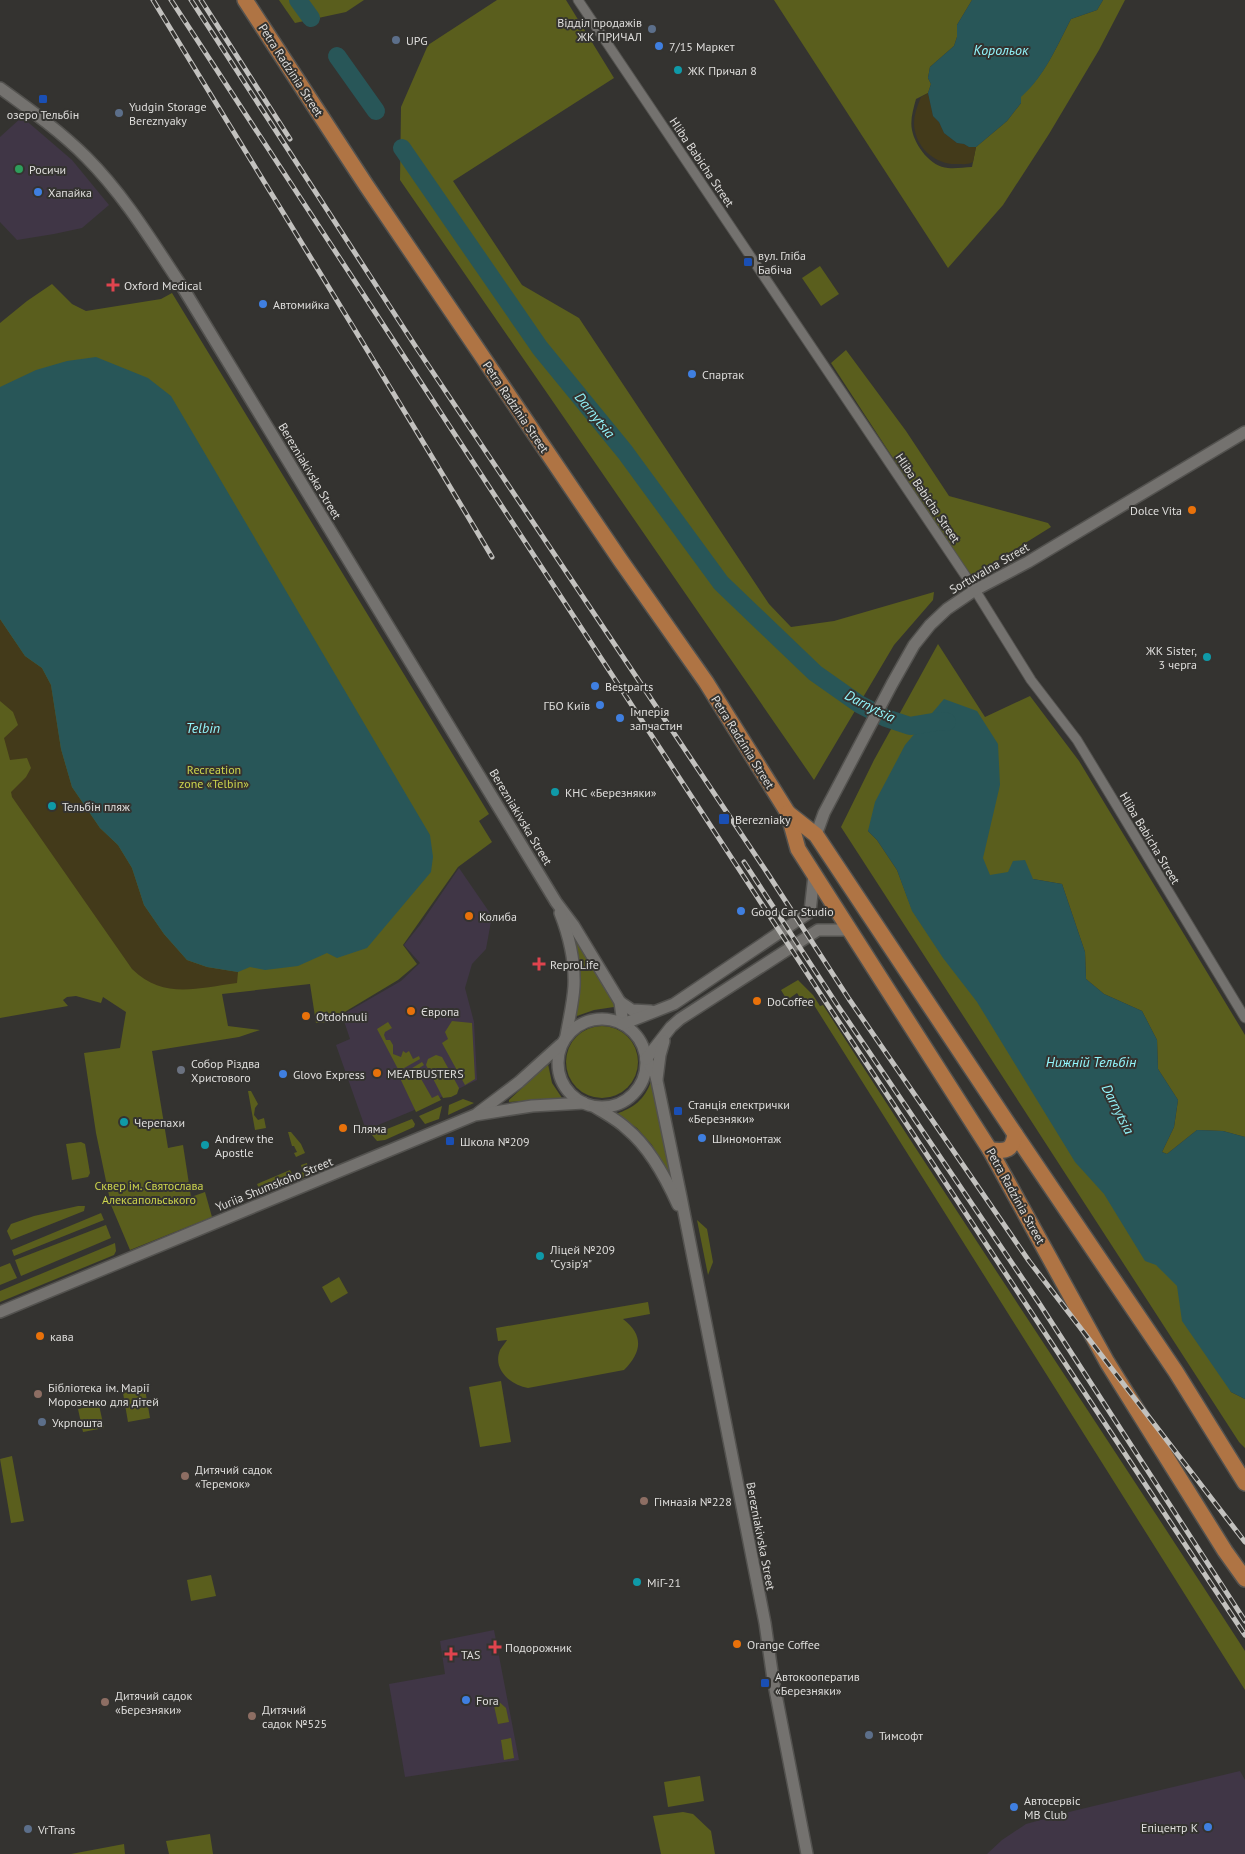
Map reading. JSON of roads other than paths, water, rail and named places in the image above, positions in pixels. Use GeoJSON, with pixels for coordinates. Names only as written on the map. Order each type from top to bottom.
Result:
{"type":"FeatureCollection","features":[{"type":"Feature","properties":{"kind":"main road","name":"Petra Radzinia Street"},"geometry":{"type":"LineString","coordinates":[[245,0],[366,185],[621,561],[706,682],[788,814],[798,849],[990,1150],[1108,1362],[1225,1551],[1245,1579]]}},
{"type":"Feature","properties":{"kind":"main road","name":"Petra Radzinia Street"},"geometry":{"type":"LineString","coordinates":[[788,814],[816,835],[1176,1372],[1245,1483]]}},
{"type":"Feature","properties":{"kind":"main road"},"geometry":{"type":"LineString","coordinates":[[990,1150],[1003,1151],[1009,1149],[1013,1144],[1015,1134]]}},
{"type":"Feature","properties":{"kind":"street","name":"Hliba Babicha Street"},"geometry":{"type":"LineString","coordinates":[[578,0],[975,590],[1031,680],[1077,740],[1245,1018]]}},
{"type":"Feature","properties":{"kind":"street","name":"Berezniakivska Street"},"geometry":{"type":"LineString","coordinates":[[0,88],[37,115],[85,156],[124,200],[139,221],[193,305],[556,902],[574,926],[620,1002],[624,1024]]}},
{"type":"Feature","properties":{"kind":"street","name":"Sortuvalna Street"},"geometry":{"type":"LineString","coordinates":[[816,835],[824,812],[892,684],[914,645],[930,625],[975,590],[1036,557],[1245,432]]}},
{"type":"Feature","properties":{"kind":"street"},"geometry":{"type":"LineString","coordinates":[[624,1024],[677,1002],[810,912],[814,875]]}},
{"type":"Feature","properties":{"kind":"street","name":"Berezniakivska Street"},"geometry":{"type":"LineString","coordinates":[[556,902],[568,936],[574,976],[573,998],[564,1040]]}},
{"type":"Feature","properties":{"kind":"street"},"geometry":{"type":"LineString","coordinates":[[646,1059],[669,1030],[683,1017],[818,930],[849,930]]}},
{"type":"Feature","properties":{"kind":"street"},"geometry":{"type":"LineString","coordinates":[[620,1002],[636,1011],[662,1009]]}},
{"type":"Feature","properties":{"kind":"street"},"geometry":{"type":"LineString","coordinates":[[605,1018],[624,1024],[634,1032],[643,1046],[646,1059],[642,1080],[630,1097],[615,1105],[589,1105],[568,1091],[560,1079],[558,1064],[564,1040],[577,1026],[590,1020],[605,1018]]}},
{"type":"Feature","properties":{"kind":"street"},"geometry":{"type":"LineString","coordinates":[[657,1081],[661,1049],[669,1030]]}},
{"type":"Feature","properties":{"kind":"street","name":"Yuriia Shumskoho Street"},"geometry":{"type":"LineString","coordinates":[[0,1312],[474,1115],[519,1082],[564,1040]]}},
{"type":"Feature","properties":{"kind":"street","name":"Berezniakivska Street"},"geometry":{"type":"LineString","coordinates":[[646,1059],[657,1081],[686,1223],[765,1623],[775,1688],[807,1854]]}},
{"type":"Feature","properties":{"kind":"street","name":"Berezniakivska Street"},"geometry":{"type":"LineString","coordinates":[[589,1105],[626,1128],[644,1147],[665,1179],[686,1223]]}},
{"type":"Feature","properties":{"kind":"street","name":"Yuriia Shumskoho Street"},"geometry":{"type":"LineString","coordinates":[[474,1115],[532,1106],[589,1105]]}},
{"type":"Feature","properties":{"kind":"water","name":"Корольок"},"geometry":{"type":"Polygon","coordinates":[[[972,0],[1103,0],[1097,10],[1071,19],[1043,71],[1021,97],[1021,103],[1007,121],[976,147],[957,143],[944,133],[939,122],[933,116],[928,93],[931,84],[928,78],[930,67],[954,46],[957,37],[957,25],[972,0]]]}},
{"type":"Feature","properties":{"kind":"water","name":"Telbin"},"geometry":{"type":"Polygon","coordinates":[[[96,357],[148,378],[171,396],[430,835],[433,857],[431,872],[367,948],[337,958],[327,953],[298,966],[265,970],[250,967],[238,972],[207,967],[187,960],[164,934],[144,905],[132,868],[118,845],[100,828],[72,787],[61,749],[51,685],[42,668],[25,656],[0,619],[0,387],[36,370],[67,361],[96,357]]]}},
{"type":"Feature","properties":{"kind":"water","name":"Нижній Тельбін"},"geometry":{"type":"Polygon","coordinates":[[[944,699],[977,711],[998,744],[1000,785],[983,858],[990,875],[1008,872],[1013,861],[1025,860],[1033,879],[1062,884],[1085,952],[1086,979],[1104,994],[1142,1011],[1157,1040],[1158,1069],[1178,1100],[1174,1127],[1162,1152],[1167,1154],[1197,1130],[1223,1131],[1245,1137],[1245,1399],[1231,1392],[1182,1321],[1177,1286],[1156,1265],[1145,1261],[1104,1194],[1075,1162],[977,1002],[943,958],[912,911],[897,870],[877,840],[868,831],[875,802],[905,745],[944,699]]]}},
{"type":"Feature","properties":{"kind":"waterway","name":"Darnytsia"},"geometry":{"type":"LineString","coordinates":[[298,0],[311,18]]}},
{"type":"Feature","properties":{"kind":"waterway","name":"Darnytsia"},"geometry":{"type":"LineString","coordinates":[[337,56],[376,111]]}},
{"type":"Feature","properties":{"kind":"waterway","name":"Darnytsia"},"geometry":{"type":"LineString","coordinates":[[402,148],[540,348],[625,452],[721,583],[815,673],[859,704],[886,718],[910,726],[940,721],[947,722]]}},
{"type":"Feature","properties":{"kind":"railway"},"geometry":{"type":"LineString","coordinates":[[153,0],[492,557]]}},
{"type":"Feature","properties":{"kind":"railway"},"geometry":{"type":"LineString","coordinates":[[171,0],[831,1010],[1245,1635]]}},
{"type":"Feature","properties":{"kind":"railway"},"geometry":{"type":"LineString","coordinates":[[191,0],[416,347],[768,874],[849,999],[1029,1261],[1245,1542]]}},
{"type":"Feature","properties":{"kind":"railway"},"geometry":{"type":"LineString","coordinates":[[201,0],[290,139]]}},
{"type":"Feature","properties":{"kind":"railway"},"geometry":{"type":"LineString","coordinates":[[744,862],[838,1006],[1039,1303],[1245,1621]]}},
{"type":"Feature","properties":{"kind":"place","name":"Відділ продажів ЖК ПРИЧАЛ"},"geometry":{"type":"Point","coordinates":[652,29]}},
{"type":"Feature","properties":{"kind":"place","name":"UPG"},"geometry":{"type":"Point","coordinates":[396,40]}},
{"type":"Feature","properties":{"kind":"place","name":"7/15 Маркет"},"geometry":{"type":"Point","coordinates":[659,46]}},
{"type":"Feature","properties":{"kind":"place","name":"ЖК Причал 8"},"geometry":{"type":"Point","coordinates":[678,70]}},
{"type":"Feature","properties":{"kind":"place","name":"озеро Тельбін"},"geometry":{"type":"Point","coordinates":[43,99]}},
{"type":"Feature","properties":{"kind":"place","name":"Yudgin Storage Bereznyaky"},"geometry":{"type":"Point","coordinates":[119,113]}},
{"type":"Feature","properties":{"kind":"place","name":"Росичи"},"geometry":{"type":"Point","coordinates":[19,169]}},
{"type":"Feature","properties":{"kind":"place","name":"Хапайка"},"geometry":{"type":"Point","coordinates":[38,192]}},
{"type":"Feature","properties":{"kind":"place","name":"вул. Гліба Бабіча"},"geometry":{"type":"Point","coordinates":[748,262]}},
{"type":"Feature","properties":{"kind":"place","name":"Oxford Medical"},"geometry":{"type":"Point","coordinates":[113,285]}},
{"type":"Feature","properties":{"kind":"place","name":"Автомийка"},"geometry":{"type":"Point","coordinates":[263,304]}},
{"type":"Feature","properties":{"kind":"place","name":"Спартак"},"geometry":{"type":"Point","coordinates":[692,374]}},
{"type":"Feature","properties":{"kind":"place","name":"Dolce Vita"},"geometry":{"type":"Point","coordinates":[1192,510]}},
{"type":"Feature","properties":{"kind":"place","name":"ЖК Sister, 3 черга"},"geometry":{"type":"Point","coordinates":[1207,657]}},
{"type":"Feature","properties":{"kind":"place","name":"Bestparts"},"geometry":{"type":"Point","coordinates":[595,686]}},
{"type":"Feature","properties":{"kind":"place","name":"ГБО Київ"},"geometry":{"type":"Point","coordinates":[600,705]}},
{"type":"Feature","properties":{"kind":"place","name":"Імперія запчастин"},"geometry":{"type":"Point","coordinates":[620,718]}},
{"type":"Feature","properties":{"kind":"place","name":"КНС «Березняки»"},"geometry":{"type":"Point","coordinates":[555,792]}},
{"type":"Feature","properties":{"kind":"place","name":"Тельбін пляж"},"geometry":{"type":"Point","coordinates":[52,806]}},
{"type":"Feature","properties":{"kind":"place","name":"Berezniaky"},"geometry":{"type":"Point","coordinates":[724,819]}},
{"type":"Feature","properties":{"kind":"place","name":"Good Car Studio"},"geometry":{"type":"Point","coordinates":[741,911]}},
{"type":"Feature","properties":{"kind":"place","name":"Колиба"},"geometry":{"type":"Point","coordinates":[469,916]}},
{"type":"Feature","properties":{"kind":"place","name":"ReproLife"},"geometry":{"type":"Point","coordinates":[539,964]}},
{"type":"Feature","properties":{"kind":"place","name":"DoCoffee"},"geometry":{"type":"Point","coordinates":[757,1001]}},
{"type":"Feature","properties":{"kind":"place","name":"Європа"},"geometry":{"type":"Point","coordinates":[411,1011]}},
{"type":"Feature","properties":{"kind":"place","name":"Otdohnuli"},"geometry":{"type":"Point","coordinates":[306,1016]}},
{"type":"Feature","properties":{"kind":"place","name":"Собор Різдва Христового"},"geometry":{"type":"Point","coordinates":[181,1070]}},
{"type":"Feature","properties":{"kind":"place","name":"MEATBUSTERS"},"geometry":{"type":"Point","coordinates":[377,1073]}},
{"type":"Feature","properties":{"kind":"place","name":"Glovo Express"},"geometry":{"type":"Point","coordinates":[283,1074]}},
{"type":"Feature","properties":{"kind":"place","name":"Станція електрички «Березняки»"},"geometry":{"type":"Point","coordinates":[678,1111]}},
{"type":"Feature","properties":{"kind":"place","name":"Черепахи"},"geometry":{"type":"Point","coordinates":[124,1122]}},
{"type":"Feature","properties":{"kind":"place","name":"Пляма"},"geometry":{"type":"Point","coordinates":[343,1128]}},
{"type":"Feature","properties":{"kind":"place","name":"Шиномонтаж"},"geometry":{"type":"Point","coordinates":[702,1138]}},
{"type":"Feature","properties":{"kind":"place","name":"Школа №209"},"geometry":{"type":"Point","coordinates":[450,1141]}},
{"type":"Feature","properties":{"kind":"place","name":"Andrew the Apostle"},"geometry":{"type":"Point","coordinates":[205,1145]}},
{"type":"Feature","properties":{"kind":"place","name":"Ліцей №209 \"Сузір'я\""},"geometry":{"type":"Point","coordinates":[540,1256]}},
{"type":"Feature","properties":{"kind":"place","name":"кава"},"geometry":{"type":"Point","coordinates":[40,1336]}},
{"type":"Feature","properties":{"kind":"place","name":"Бібліотека ім. Марії Морозенко для дітей"},"geometry":{"type":"Point","coordinates":[38,1394]}},
{"type":"Feature","properties":{"kind":"place","name":"Укрпошта"},"geometry":{"type":"Point","coordinates":[42,1422]}},
{"type":"Feature","properties":{"kind":"place","name":"Дитячий садок «Теремок»"},"geometry":{"type":"Point","coordinates":[185,1476]}},
{"type":"Feature","properties":{"kind":"place","name":"Гімназія №228"},"geometry":{"type":"Point","coordinates":[644,1501]}},
{"type":"Feature","properties":{"kind":"place","name":"МіГ-21"},"geometry":{"type":"Point","coordinates":[637,1582]}},
{"type":"Feature","properties":{"kind":"place","name":"Orange Coffee"},"geometry":{"type":"Point","coordinates":[737,1644]}},
{"type":"Feature","properties":{"kind":"place","name":"Подорожник"},"geometry":{"type":"Point","coordinates":[495,1647]}},
{"type":"Feature","properties":{"kind":"place","name":"TAS"},"geometry":{"type":"Point","coordinates":[451,1654]}},
{"type":"Feature","properties":{"kind":"place","name":"Автокооператив «Березняки»"},"geometry":{"type":"Point","coordinates":[765,1683]}},
{"type":"Feature","properties":{"kind":"place","name":"Fora"},"geometry":{"type":"Point","coordinates":[466,1700]}},
{"type":"Feature","properties":{"kind":"place","name":"Дитячий садок «Березняки»"},"geometry":{"type":"Point","coordinates":[105,1702]}},
{"type":"Feature","properties":{"kind":"place","name":"Дитячий садок №525"},"geometry":{"type":"Point","coordinates":[252,1716]}},
{"type":"Feature","properties":{"kind":"place","name":"Тимсофт"},"geometry":{"type":"Point","coordinates":[869,1735]}},
{"type":"Feature","properties":{"kind":"place","name":"Автосервіс MB Club"},"geometry":{"type":"Point","coordinates":[1014,1807]}},
{"type":"Feature","properties":{"kind":"place","name":"Епіцентр К"},"geometry":{"type":"Point","coordinates":[1208,1827]}},
{"type":"Feature","properties":{"kind":"place","name":"VrTrans"},"geometry":{"type":"Point","coordinates":[28,1829]}},
{"type":"Feature","properties":{"kind":"park label","name":"Recreation zone «Telbin»"},"geometry":{"type":"Point","coordinates":[214,776]}},
{"type":"Feature","properties":{"kind":"park label","name":"Сквер ім. Святослава Алексапольського"},"geometry":{"type":"Point","coordinates":[149,1192]}}]}
